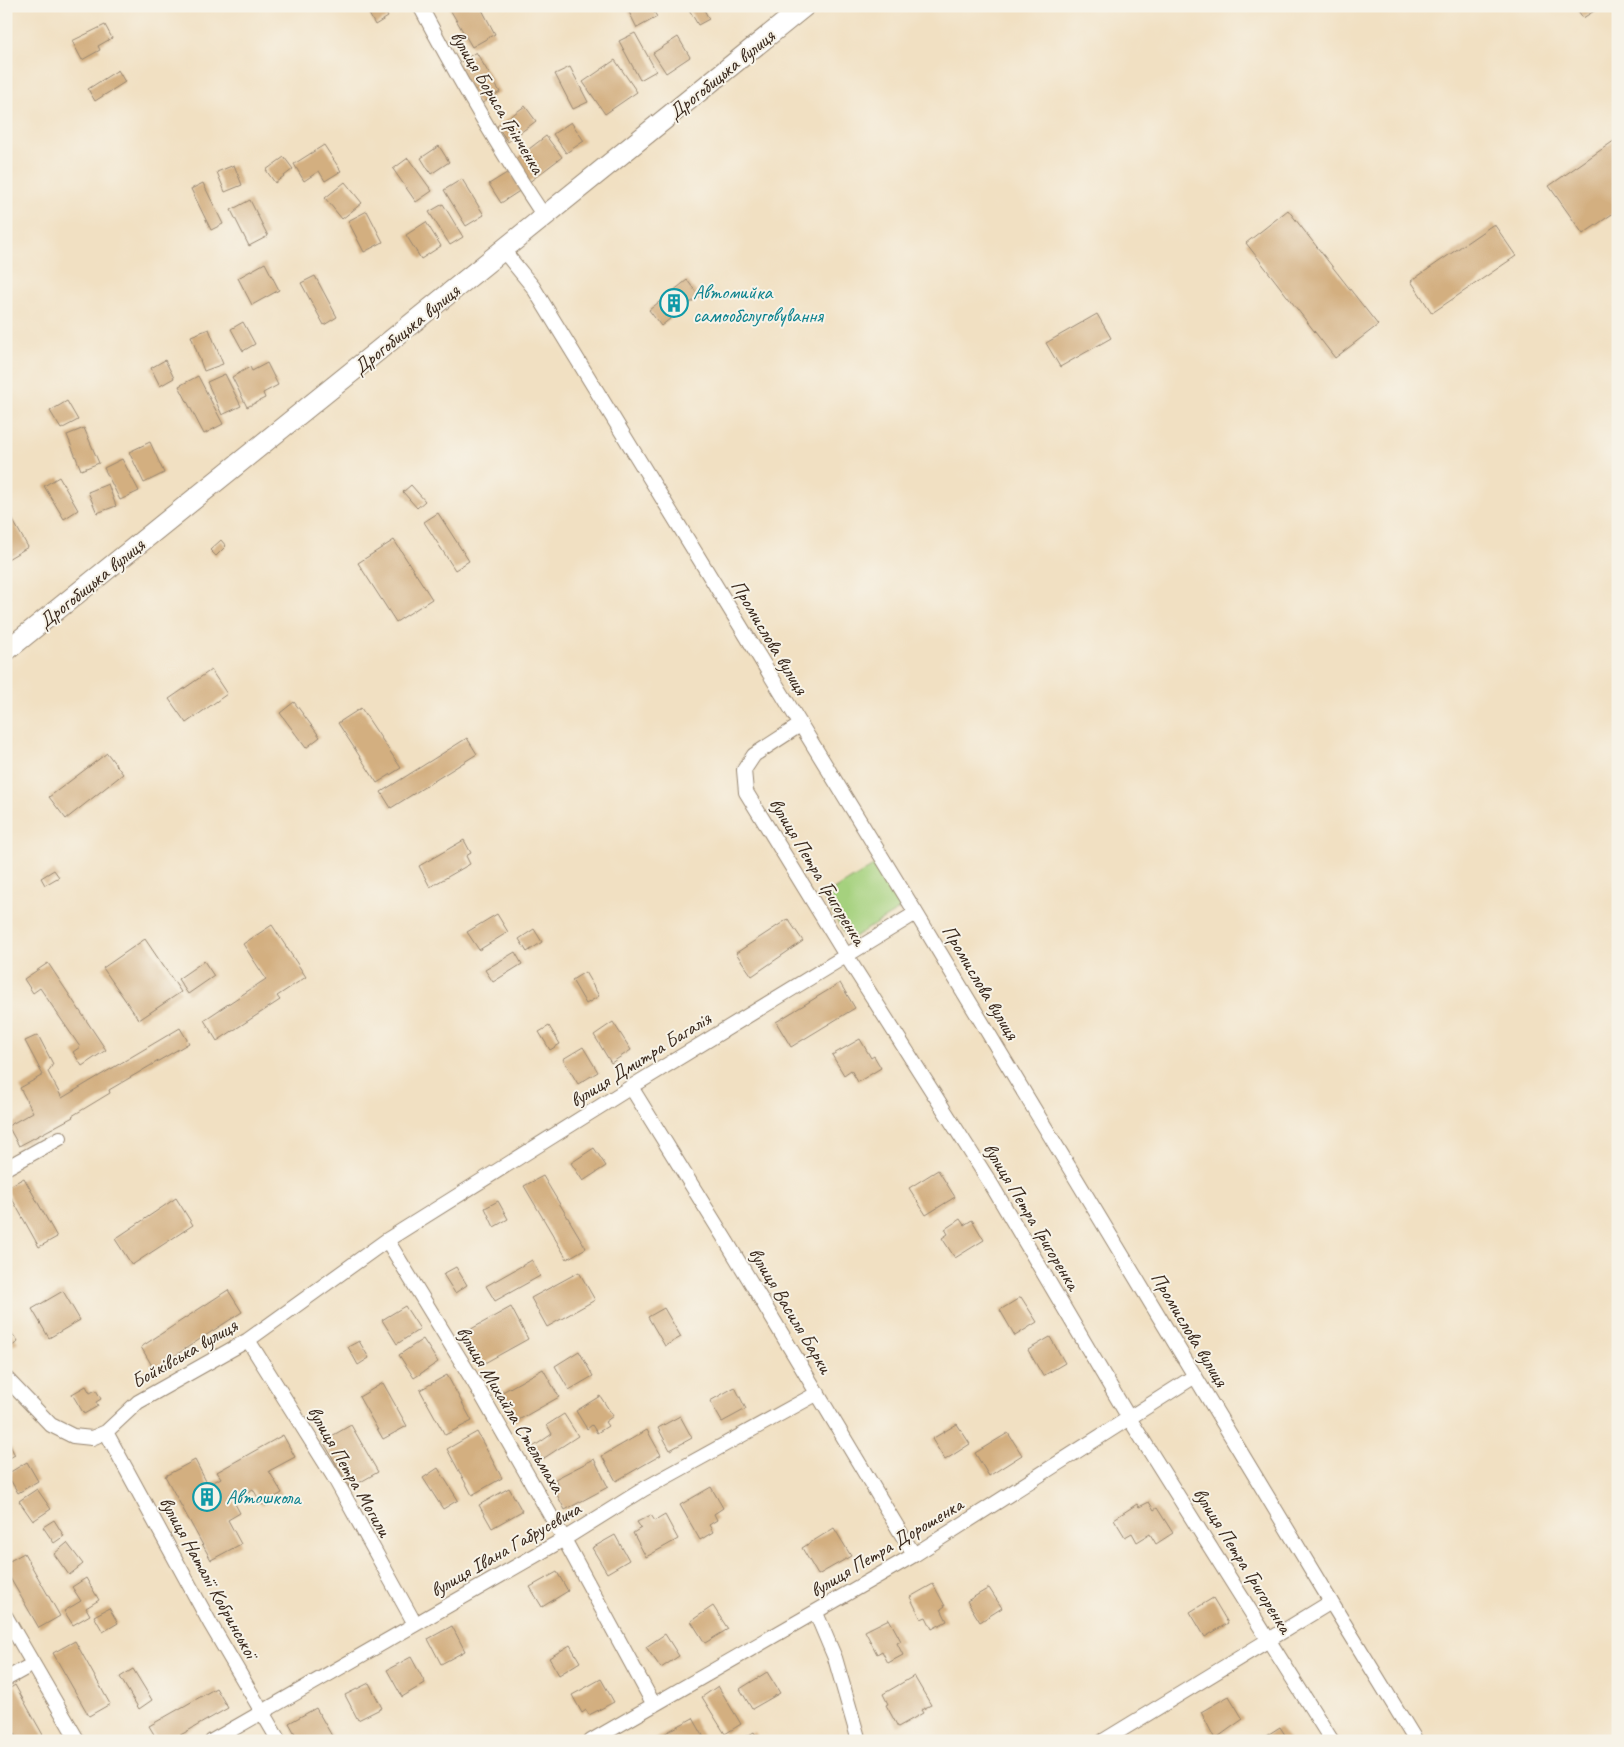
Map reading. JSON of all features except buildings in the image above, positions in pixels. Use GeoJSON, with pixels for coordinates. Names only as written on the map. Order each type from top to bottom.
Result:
{"type":"FeatureCollection","features":[{"type":"Feature","properties":{"kind":"main road","name":"Дрогобицька вулиця"},"geometry":{"type":"LineString","coordinates":[[6,651],[806,6]]}},
{"type":"Feature","properties":{"kind":"street","name":"вулиця Бориса Грінченка"},"geometry":{"type":"LineString","coordinates":[[420,6],[451,64],[511,166],[544,216]]}},
{"type":"Feature","properties":{"kind":"street","name":"Промислова вулиця"},"geometry":{"type":"LineString","coordinates":[[502,250],[533,287],[916,913],[1416,1741]]}},
{"type":"Feature","properties":{"kind":"street","name":"вулиця Петра Григоренка"},"geometry":{"type":"LineString","coordinates":[[800,725],[754,756],[744,770],[746,792],[991,1184],[1129,1418],[1332,1741]]}},
{"type":"Feature","properties":{"kind":"street","name":"вулиця Дмитра Багалія"},"geometry":{"type":"LineString","coordinates":[[387,1240],[631,1087],[916,913]]}},
{"type":"Feature","properties":{"kind":"street","name":"вулиця Василя Барки"},"geometry":{"type":"LineString","coordinates":[[631,1087],[818,1393],[914,1555]]}},
{"type":"Feature","properties":{"kind":"street"},"geometry":{"type":"LineString","coordinates":[[6,1168],[60,1138]]}},
{"type":"Feature","properties":{"kind":"street","name":"Бойківська вулиця"},"geometry":{"type":"LineString","coordinates":[[106,1432],[138,1402],[248,1340],[387,1240]]}},
{"type":"Feature","properties":{"kind":"street","name":"вулиця Михайла Стельмаха"},"geometry":{"type":"LineString","coordinates":[[387,1240],[564,1538],[654,1705]]}},
{"type":"Feature","properties":{"kind":"street","name":"вулиця Петра Могили"},"geometry":{"type":"LineString","coordinates":[[248,1340],[334,1477],[415,1624]]}},
{"type":"Feature","properties":{"kind":"street","name":"вулиця Петра Дорошенка"},"geometry":{"type":"LineString","coordinates":[[591,1741],[914,1555],[1195,1376]]}},
{"type":"Feature","properties":{"kind":"street"},"geometry":{"type":"LineString","coordinates":[[6,1378],[51,1426],[73,1436],[92,1438],[106,1432]]}},
{"type":"Feature","properties":{"kind":"street","name":"вулиця Івана Габрусевича"},"geometry":{"type":"LineString","coordinates":[[212,1741],[564,1538],[644,1489],[818,1393]]}},
{"type":"Feature","properties":{"kind":"street","name":"вулиця Наталії Кобринської"},"geometry":{"type":"LineString","coordinates":[[106,1432],[210,1623],[279,1741]]}},
{"type":"Feature","properties":{"kind":"street"},"geometry":{"type":"LineString","coordinates":[[1104,1741],[1269,1638],[1331,1602]]}},
{"type":"Feature","properties":{"kind":"street"},"geometry":{"type":"LineString","coordinates":[[816,1613],[835,1658],[859,1741]]}},
{"type":"Feature","properties":{"kind":"street"},"geometry":{"type":"LineString","coordinates":[[6,1616],[78,1741]]}},
{"type":"Feature","properties":{"kind":"street"},"geometry":{"type":"LineString","coordinates":[[6,1679],[33,1664]]}},
{"type":"Feature","properties":{"kind":"green space"},"geometry":{"type":"Polygon","coordinates":[[[875,865],[902,908],[849,940],[822,897],[875,865]]]}},
{"type":"Feature","properties":{"kind":"place","name":"Автомийка самообслуговування"},"geometry":{"type":"Point","coordinates":[674,303]}},
{"type":"Feature","properties":{"kind":"place","name":"Автошкола"},"geometry":{"type":"Point","coordinates":[207,1497]}}]}
